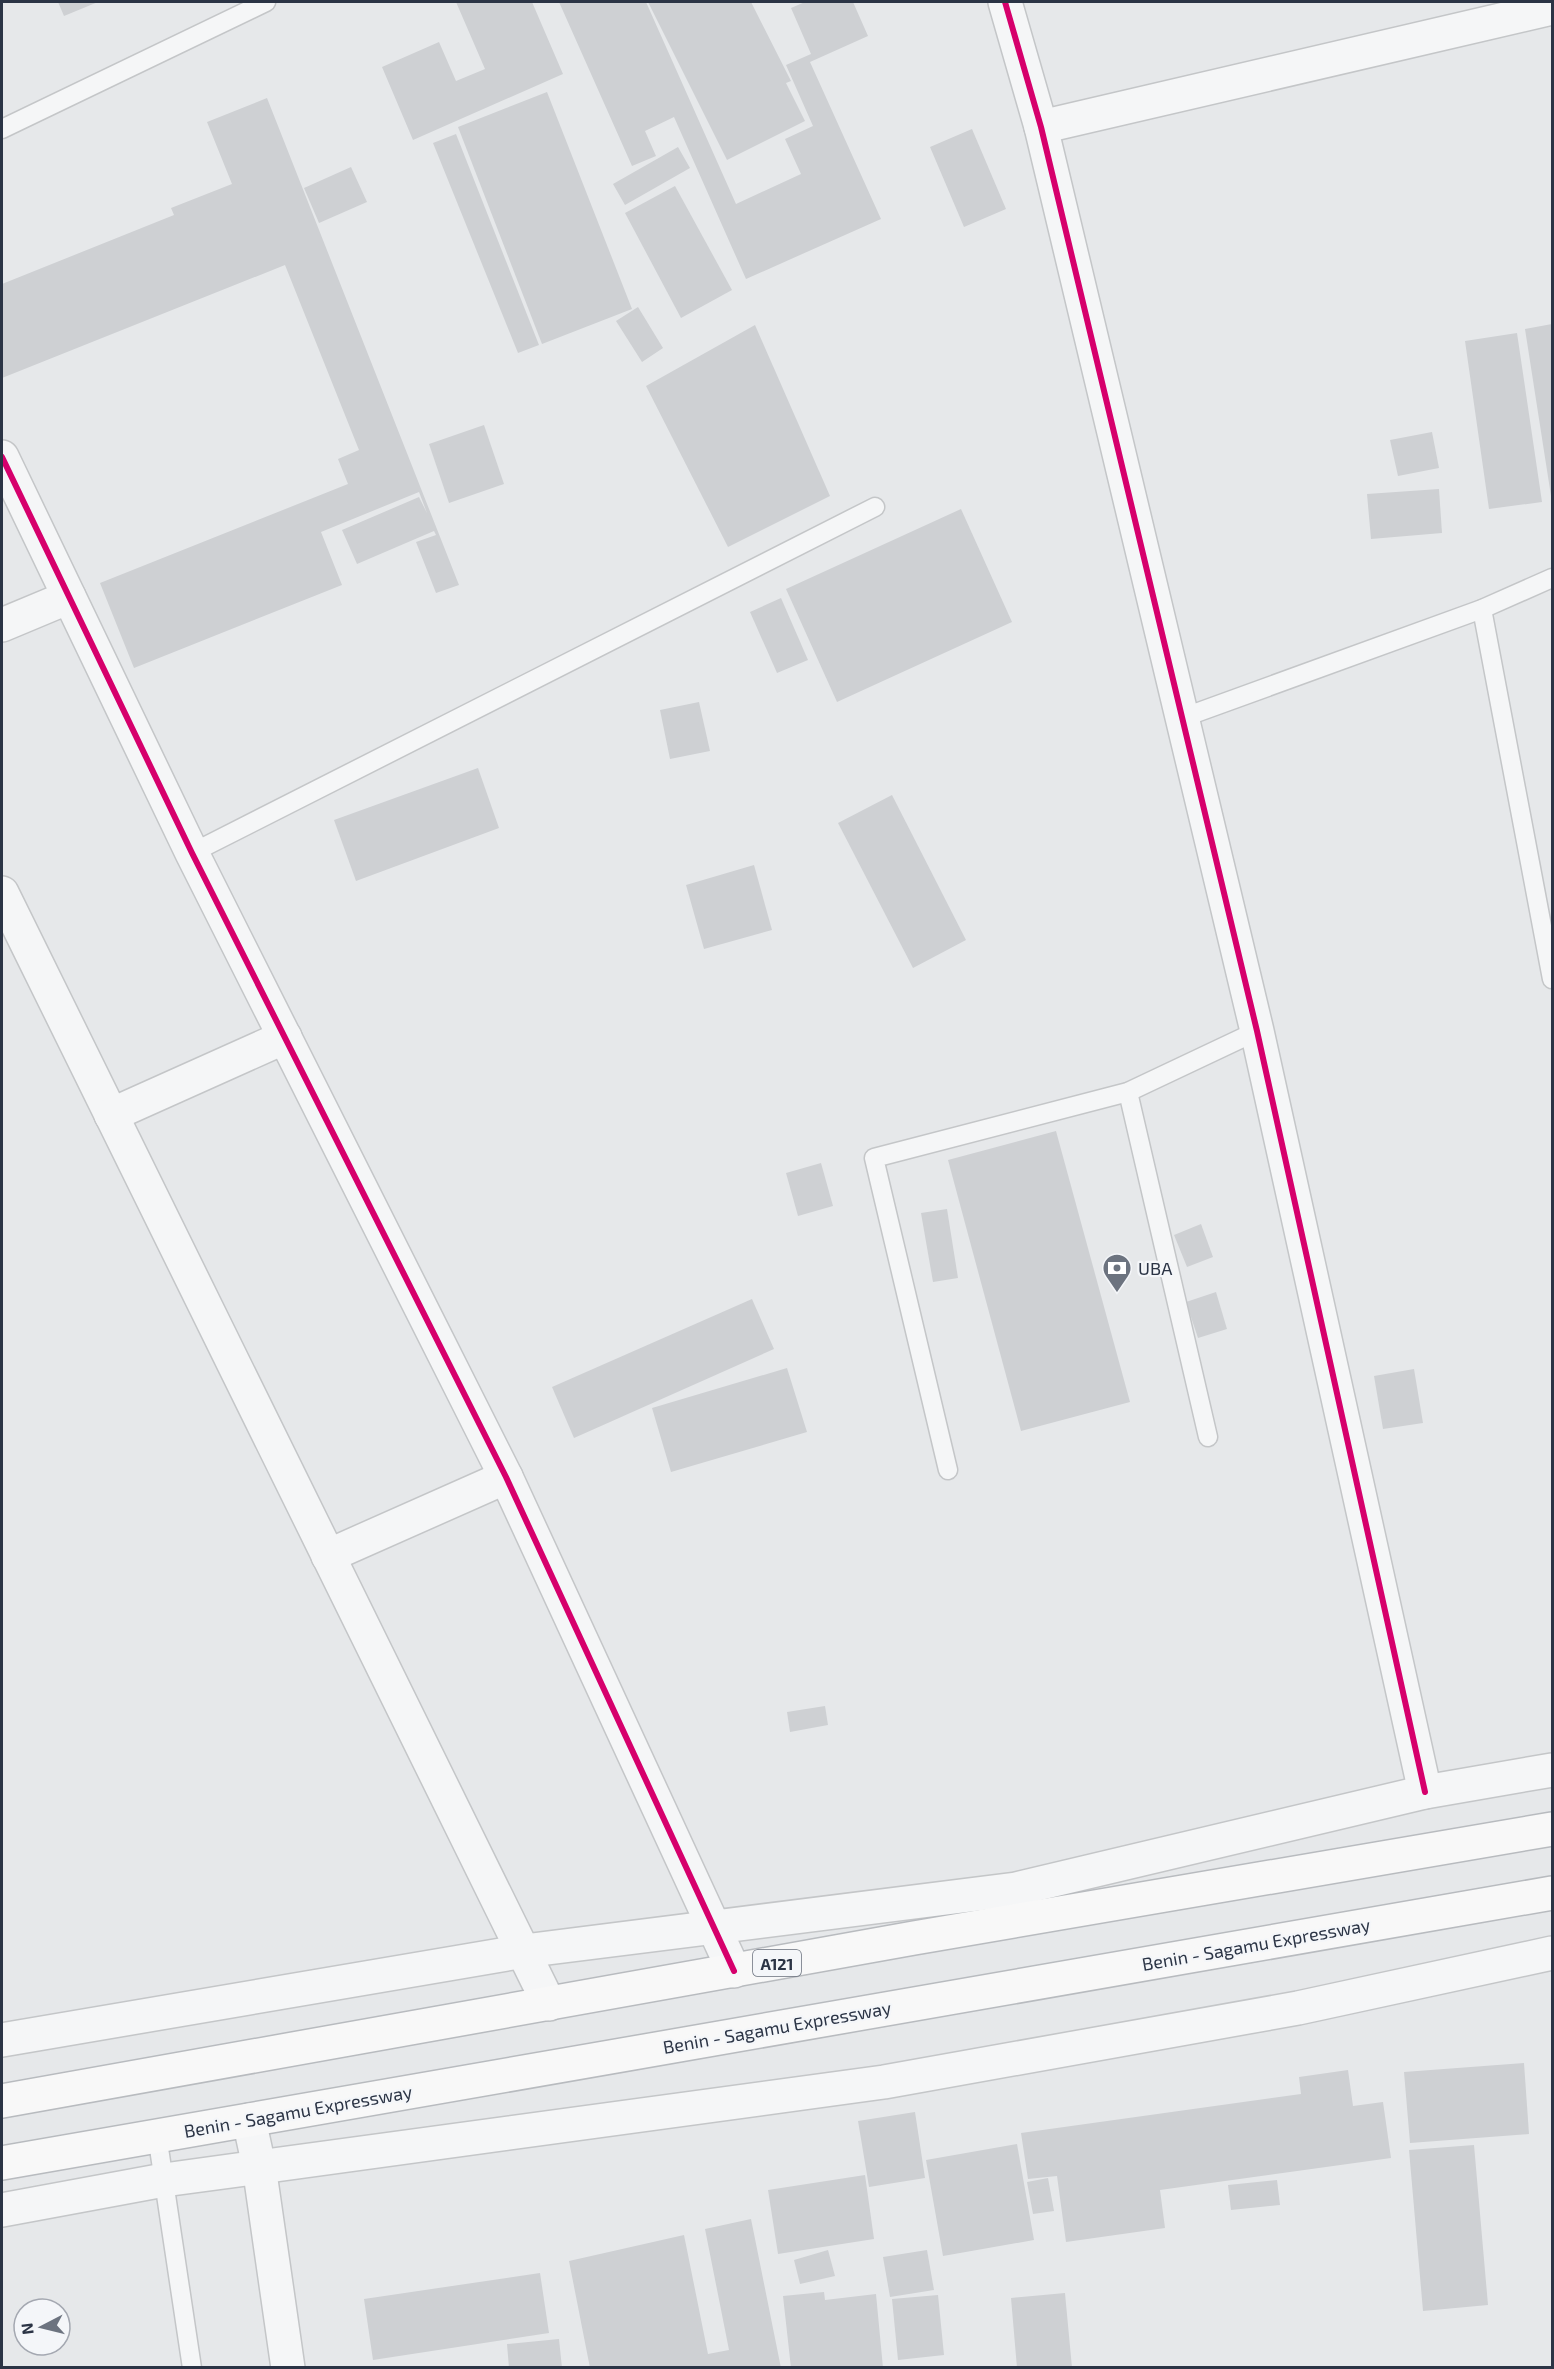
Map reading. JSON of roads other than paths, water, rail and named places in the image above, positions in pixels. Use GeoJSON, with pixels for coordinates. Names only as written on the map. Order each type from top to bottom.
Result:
{"type":"FeatureCollection","features":[{"type":"Feature","properties":{"kind":"highway","name":"A121"},"geometry":{"type":"LineString","coordinates":[[2,2101],[914,1938],[1552,1829]]}},
{"type":"Feature","properties":{"kind":"highway","name":"Benin - Sagamu Expressway"},"geometry":{"type":"LineString","coordinates":[[2,2163],[1552,1893]]}},
{"type":"Feature","properties":{"kind":"street"},"geometry":{"type":"LineString","coordinates":[[1005,2],[1041,127],[1257,1031],[1425,1792]]}},
{"type":"Feature","properties":{"kind":"street"},"geometry":{"type":"LineString","coordinates":[[1041,127],[1552,8]]}},
{"type":"Feature","properties":{"kind":"street"},"geometry":{"type":"LineString","coordinates":[[2,457],[192,854],[506,1477],[734,1971]]}},
{"type":"Feature","properties":{"kind":"street"},"geometry":{"type":"LineString","coordinates":[[2,625],[69,597]]}},
{"type":"Feature","properties":{"kind":"street"},"geometry":{"type":"LineString","coordinates":[[2,892],[549,2004]]}},
{"type":"Feature","properties":{"kind":"street"},"geometry":{"type":"LineString","coordinates":[[111,1115],[285,1038]]}},
{"type":"Feature","properties":{"kind":"street"},"geometry":{"type":"LineString","coordinates":[[328,1556],[506,1477]]}},
{"type":"Feature","properties":{"kind":"street"},"geometry":{"type":"LineString","coordinates":[[2,2040],[524,1951],[714,1925],[1016,1889],[1425,1792],[1552,1770]]}},
{"type":"Feature","properties":{"kind":"street"},"geometry":{"type":"LineString","coordinates":[[2,2210],[164,2180],[258,2166],[884,2082],[1298,2008],[1552,1953]]}},
{"type":"Feature","properties":{"kind":"street"},"geometry":{"type":"LineString","coordinates":[[249,2120],[288,2367]]}},
{"type":"Feature","properties":{"kind":"lane"},"geometry":{"type":"LineString","coordinates":[[2,129],[266,2]]}},
{"type":"Feature","properties":{"kind":"lane"},"geometry":{"type":"LineString","coordinates":[[192,854],[875,507]]}},
{"type":"Feature","properties":{"kind":"lane"},"geometry":{"type":"LineString","coordinates":[[1182,718],[1482,609],[1552,578]]}},
{"type":"Feature","properties":{"kind":"lane"},"geometry":{"type":"LineString","coordinates":[[1482,609],[1552,979]]}},
{"type":"Feature","properties":{"kind":"lane"},"geometry":{"type":"LineString","coordinates":[[948,1470],[874,1158],[1128,1092],[1257,1031]]}},
{"type":"Feature","properties":{"kind":"lane"},"geometry":{"type":"LineString","coordinates":[[1128,1092],[1208,1437]]}},
{"type":"Feature","properties":{"kind":"lane"},"geometry":{"type":"LineString","coordinates":[[157,2135],[192,2367]]}},
{"type":"Feature","properties":{"kind":"place","name":"UBA"},"geometry":{"type":"Point","coordinates":[1117,1294]}}]}
